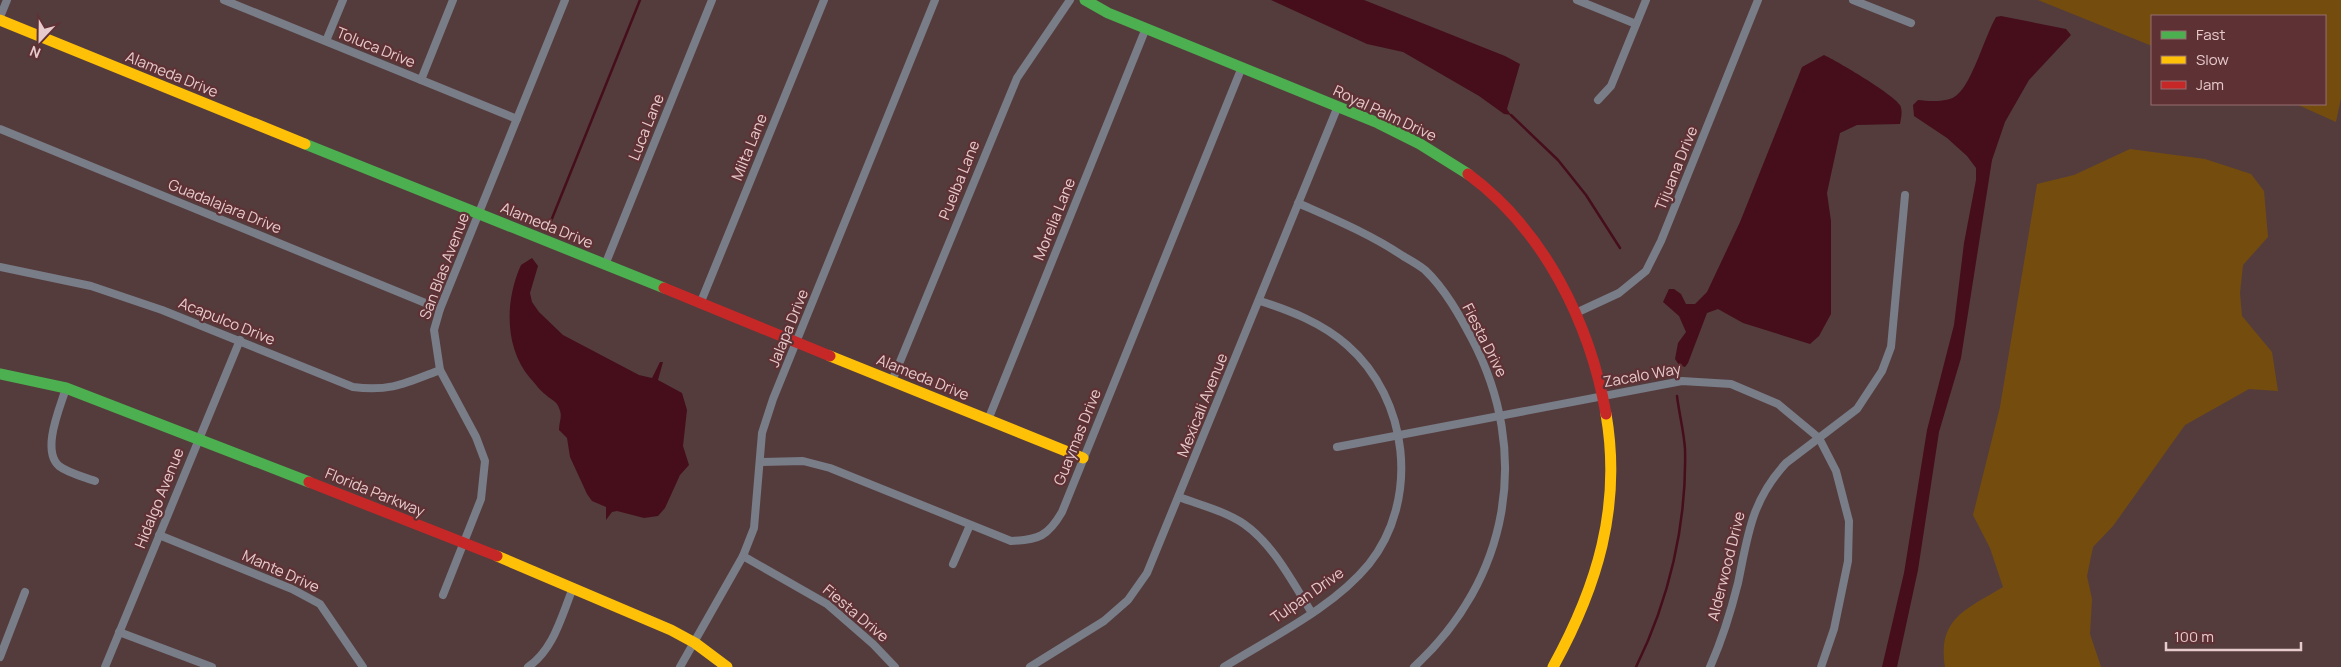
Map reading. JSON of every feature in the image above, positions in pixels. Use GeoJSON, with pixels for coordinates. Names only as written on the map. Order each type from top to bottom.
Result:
{"type":"FeatureCollection","features":[{"type":"Feature","properties":{"kind":"street"},"geometry":{"type":"LineString","coordinates":[[0,19],[7,0]]}},
{"type":"Feature","properties":{"kind":"street"},"geometry":{"type":"LineString","coordinates":[[326,41],[342,0]]}},
{"type":"Feature","properties":{"kind":"street"},"geometry":{"type":"LineString","coordinates":[[421,80],[453,0]]}},
{"type":"Feature","properties":{"kind":"street","name":"San Blas Avenue"},"geometry":{"type":"LineString","coordinates":[[443,595],[481,499],[484,461],[476,436],[440,370],[434,330],[440,309],[565,0]]}},
{"type":"Feature","properties":{"kind":"street","name":"Luca Lane"},"geometry":{"type":"LineString","coordinates":[[605,265],[712,0]]}},
{"type":"Feature","properties":{"kind":"street","name":"Milta Lane"},"geometry":{"type":"LineString","coordinates":[[700,304],[824,0]]}},
{"type":"Feature","properties":{"kind":"street","name":"Jalapa Drive"},"geometry":{"type":"LineString","coordinates":[[680,667],[743,556],[754,528],[762,433],[935,0]]}},
{"type":"Feature","properties":{"kind":"street","name":"Puelba Lane"},"geometry":{"type":"LineString","coordinates":[[892,381],[1017,78],[1070,0]]}},
{"type":"Feature","properties":{"kind":"street","name":"Royal Palm Drive"},"geometry":{"type":"LineString","coordinates":[[1085,0],[1108,13],[1338,106],[1413,139],[1461,168],[1494,196],[1536,244],[1578,312],[1593,351],[1604,396],[1611,466],[1605,536],[1593,583],[1584,607],[1553,667]]}},
{"type":"Feature","properties":{"kind":"street"},"geometry":{"type":"LineString","coordinates":[[1577,0],[1636,24]]}},
{"type":"Feature","properties":{"kind":"street"},"geometry":{"type":"LineString","coordinates":[[1598,100],[1611,86],[1646,0]]}},
{"type":"Feature","properties":{"kind":"street","name":"Tijuana Drive"},"geometry":{"type":"LineString","coordinates":[[1578,312],[1619,293],[1646,270],[1661,241],[1758,0]]}},
{"type":"Feature","properties":{"kind":"street"},"geometry":{"type":"LineString","coordinates":[[1853,0],[1911,23]]}},
{"type":"Feature","properties":{"kind":"street","name":"Toluca Drive"},"geometry":{"type":"LineString","coordinates":[[229,1],[517,119]]}},
{"type":"Feature","properties":{"kind":"street","name":"Alameda Drive"},"geometry":{"type":"LineString","coordinates":[[0,19],[1083,458]]}},
{"type":"Feature","properties":{"kind":"street","name":"Morelia Lane"},"geometry":{"type":"LineString","coordinates":[[988,420],[1146,28]]}},
{"type":"Feature","properties":{"kind":"street","name":"Guaymas Drive"},"geometry":{"type":"LineString","coordinates":[[760,462],[803,461],[830,468],[1012,541],[1033,540],[1052,529],[1062,512],[1242,67]]}},
{"type":"Feature","properties":{"kind":"street","name":"Mexicali Avenue"},"geometry":{"type":"LineString","coordinates":[[1030,667],[1104,621],[1128,600],[1147,573],[1260,301],[1338,106]]}},
{"type":"Feature","properties":{"kind":"street","name":"Guadalajara Drive"},"geometry":{"type":"LineString","coordinates":[[0,130],[440,309]]}},
{"type":"Feature","properties":{"kind":"street","name":"Alderwood Drive"},"geometry":{"type":"LineString","coordinates":[[1710,667],[1728,617],[1746,538],[1757,504],[1776,474],[1786,464],[1857,409],[1882,371],[1891,347],[1905,195]]}},
{"type":"Feature","properties":{"kind":"street","name":"Fiesta Drive"},"geometry":{"type":"LineString","coordinates":[[1298,203],[1377,238],[1425,270],[1458,312],[1492,381],[1502,415],[1505,444],[1505,491],[1488,563],[1458,618],[1438,644],[1414,667]]}},
{"type":"Feature","properties":{"kind":"street","name":"Acapulco Drive"},"geometry":{"type":"LineString","coordinates":[[0,268],[91,286],[162,310],[240,340],[353,388],[374,390],[395,388],[440,370]]}},
{"type":"Feature","properties":{"kind":"street","name":"Tulpan Drive"},"geometry":{"type":"LineString","coordinates":[[1224,667],[1344,590],[1368,565],[1388,532],[1398,505],[1402,470],[1394,415],[1378,381],[1348,346],[1327,329],[1289,311],[1260,301]]}},
{"type":"Feature","properties":{"kind":"street","name":"Hidalgo Avenue"},"geometry":{"type":"LineString","coordinates":[[106,667],[240,340]]}},
{"type":"Feature","properties":{"kind":"street","name":"Florida Parkway"},"geometry":{"type":"LineString","coordinates":[[0,374],[66,388],[199,437],[463,544],[525,567],[671,630],[695,643],[727,667]]}},
{"type":"Feature","properties":{"kind":"street","name":"Zacalo Way"},"geometry":{"type":"LineString","coordinates":[[1336,447],[1398,433],[1682,380],[1731,384],[1778,404],[1819,438],[1836,471],[1849,521],[1848,561],[1834,629],[1821,667]]}},
{"type":"Feature","properties":{"kind":"street"},"geometry":{"type":"LineString","coordinates":[[66,388],[51,437],[51,456],[60,466],[95,481]]}},
{"type":"Feature","properties":{"kind":"street"},"geometry":{"type":"LineString","coordinates":[[1179,497],[1232,517],[1254,532],[1270,550],[1312,612]]}},
{"type":"Feature","properties":{"kind":"street"},"geometry":{"type":"LineString","coordinates":[[953,564],[970,525]]}},
{"type":"Feature","properties":{"kind":"street","name":"Mante Drive"},"geometry":{"type":"LineString","coordinates":[[159,535],[292,589],[320,604],[334,622],[362,667]]}},
{"type":"Feature","properties":{"kind":"street","name":"Fiesta Drive"},"geometry":{"type":"LineString","coordinates":[[743,556],[827,604],[873,644],[895,667]]}},
{"type":"Feature","properties":{"kind":"street"},"geometry":{"type":"LineString","coordinates":[[528,667],[550,645],[572,588]]}},
{"type":"Feature","properties":{"kind":"street"},"geometry":{"type":"LineString","coordinates":[[0,657],[26,592]]}},
{"type":"Feature","properties":{"kind":"street"},"geometry":{"type":"LineString","coordinates":[[120,632],[212,667]]}},
{"type":"Feature","properties":{"kind":"shaded area"},"geometry":{"type":"Polygon","coordinates":[[[1271,0],[1364,0],[1505,56],[1520,64],[1507,109],[1511,115],[1504,114],[1479,96],[1403,52],[1367,44],[1271,0]]]}},
{"type":"Feature","properties":{"kind":"shaded area"},"geometry":{"type":"Polygon","coordinates":[[[2038,0],[2341,0],[2341,98],[2336,122],[2298,105],[2326,105],[2326,15],[2151,15],[2151,46],[2038,0]]]}},
{"type":"Feature","properties":{"kind":"shaded area"},"geometry":{"type":"Polygon","coordinates":[[[2001,16],[2066,29],[2071,35],[2029,80],[2005,122],[1992,160],[1961,358],[1939,432],[1918,570],[1897,667],[1882,667],[1904,573],[1927,430],[1954,325],[1964,243],[1976,180],[1976,168],[1967,156],[1947,138],[1914,116],[1913,105],[1918,100],[1933,101],[1953,98],[1963,89],[1996,17],[2001,16]]]}},
{"type":"Feature","properties":{"kind":"shaded area"},"geometry":{"type":"Polygon","coordinates":[[[1824,55],[1887,93],[1900,105],[1902,112],[1900,124],[1857,125],[1840,133],[1827,193],[1831,221],[1831,314],[1819,336],[1810,344],[1743,323],[1718,309],[1707,313],[1688,363],[1685,367],[1679,365],[1675,359],[1678,343],[1686,332],[1679,316],[1663,302],[1669,289],[1674,289],[1681,294],[1686,304],[1695,304],[1707,292],[1740,222],[1802,67],[1824,55]]]}},
{"type":"Feature","properties":{"kind":"shaded area"},"geometry":{"type":"Polygon","coordinates":[[[2130,149],[2205,159],[2251,174],[2264,191],[2268,237],[2243,265],[2240,293],[2242,316],[2272,352],[2278,391],[2249,389],[2185,425],[2113,526],[2093,547],[2087,576],[2092,599],[2090,634],[2101,667],[1945,667],[1944,650],[1950,626],[1967,609],[2003,587],[1990,548],[1973,515],[2000,407],[2037,184],[2074,175],[2130,149]]]}},
{"type":"Feature","properties":{"kind":"shaded area"},"geometry":{"type":"Polygon","coordinates":[[[532,258],[538,266],[530,293],[532,302],[539,312],[563,335],[639,375],[652,378],[660,362],[663,362],[658,380],[682,393],[687,410],[683,446],[689,465],[680,475],[665,508],[658,516],[644,518],[617,511],[612,512],[606,520],[606,507],[592,501],[570,457],[567,438],[559,430],[561,414],[558,405],[540,389],[521,366],[512,338],[510,308],[512,293],[521,265],[532,258]]]}},
{"type":"Feature","properties":{"kind":"waterway"},"geometry":{"type":"LineString","coordinates":[[551,221],[640,0]]}},
{"type":"Feature","properties":{"kind":"waterway"},"geometry":{"type":"LineString","coordinates":[[1511,115],[1558,160],[1586,195],[1620,248]]}},
{"type":"Feature","properties":{"kind":"waterway"},"geometry":{"type":"LineString","coordinates":[[1636,667],[1648,641],[1667,588],[1679,533],[1683,505],[1685,449],[1677,396]]}},
{"type":"Feature","properties":{"kind":"traffic: fast"},"geometry":{"type":"LineString","coordinates":[[1085,0],[1108,13],[1378,123],[1420,144],[1468,174]]}},
{"type":"Feature","properties":{"kind":"traffic: fast"},"geometry":{"type":"LineString","coordinates":[[305,144],[664,288]]}},
{"type":"Feature","properties":{"kind":"traffic: fast"},"geometry":{"type":"LineString","coordinates":[[0,374],[66,388],[309,482]]}},
{"type":"Feature","properties":{"kind":"traffic: slow"},"geometry":{"type":"LineString","coordinates":[[0,20],[305,144]]}},
{"type":"Feature","properties":{"kind":"traffic: slow"},"geometry":{"type":"LineString","coordinates":[[830,356],[1083,458]]}},
{"type":"Feature","properties":{"kind":"traffic: slow"},"geometry":{"type":"LineString","coordinates":[[1553,667],[1582,607],[1602,545],[1608,514],[1611,482],[1606,414]]}},
{"type":"Feature","properties":{"kind":"traffic: slow"},"geometry":{"type":"LineString","coordinates":[[497,556],[671,630],[695,643],[727,667]]}},
{"type":"Feature","properties":{"kind":"traffic: jam"},"geometry":{"type":"LineString","coordinates":[[1468,174],[1495,197],[1519,222],[1541,251],[1560,281],[1588,346],[1599,380],[1606,414]]}},
{"type":"Feature","properties":{"kind":"traffic: jam"},"geometry":{"type":"LineString","coordinates":[[664,288],[830,356]]}},
{"type":"Feature","properties":{"kind":"traffic: jam"},"geometry":{"type":"LineString","coordinates":[[309,482],[497,556]]}}]}
